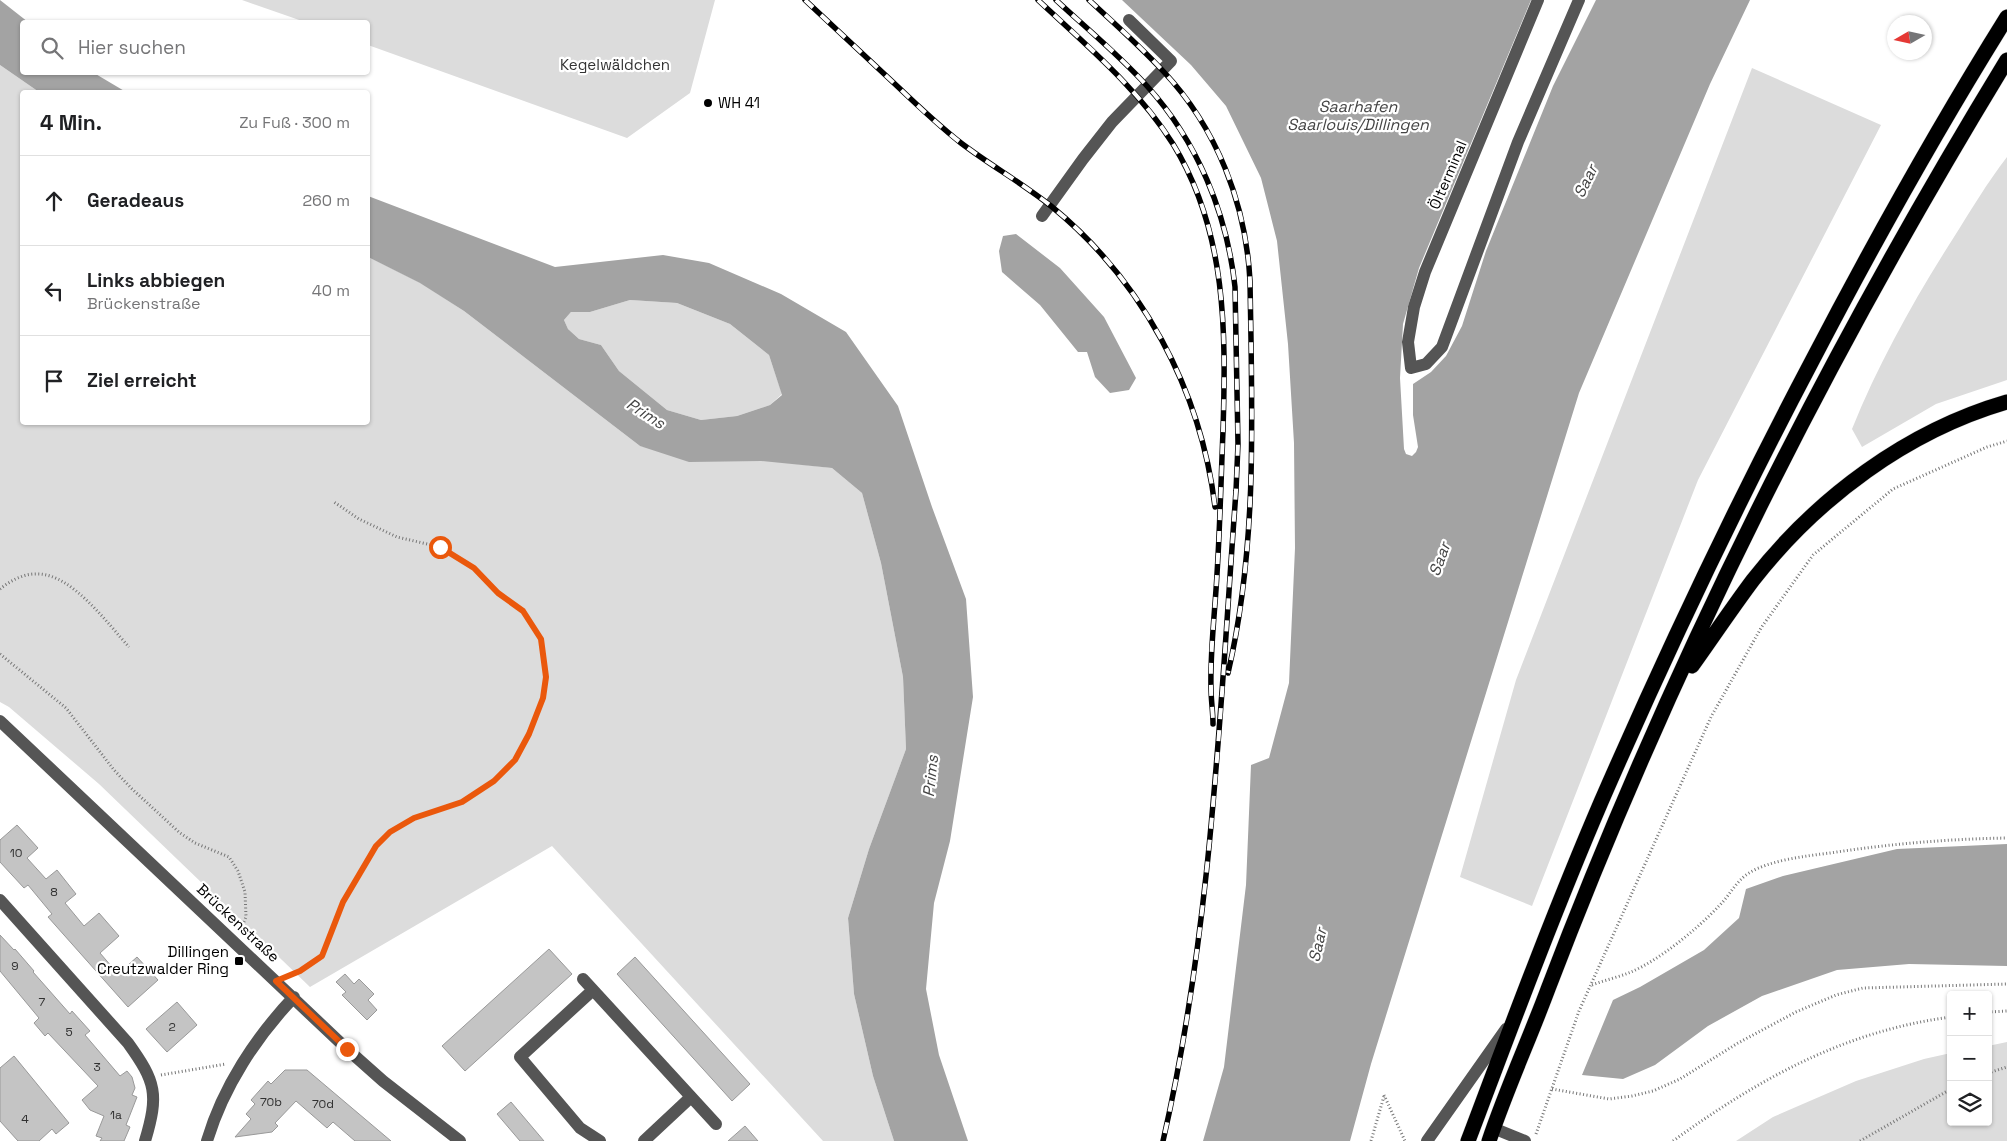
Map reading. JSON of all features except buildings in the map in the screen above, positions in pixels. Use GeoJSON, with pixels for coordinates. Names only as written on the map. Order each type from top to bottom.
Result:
{"type":"FeatureCollection","features":[{"type":"Feature","properties":{"kind":"highway"},"geometry":{"type":"LineString","coordinates":[[1468,1141],[1514,1019],[1601,802],[1706,572],[1785,412],[1872,247],[2007,17]]}},
{"type":"Feature","properties":{"kind":"highway"},"geometry":{"type":"LineString","coordinates":[[1491,1135],[1577,914],[1618,815],[1725,580],[1805,418],[1890,258],[2007,60]]}},
{"type":"Feature","properties":{"kind":"highway"},"geometry":{"type":"LineString","coordinates":[[1672,694],[1759,573],[1809,518],[1839,492],[1886,457],[1936,430],[1984,408],[2007,402]]}},
{"type":"Feature","properties":{"kind":"street","name":"Ölterminal"},"geometry":{"type":"LineString","coordinates":[[1538,0],[1425,272],[1414,307],[1408,342],[1411,368],[1426,364],[1442,347],[1518,142],[1579,0]]}},
{"type":"Feature","properties":{"kind":"street"},"geometry":{"type":"LineString","coordinates":[[1042,216],[1112,122],[1172,61],[1130,20]]}},
{"type":"Feature","properties":{"kind":"street","name":"Brückenstraße"},"geometry":{"type":"LineString","coordinates":[[0,721],[383,1082],[460,1141]]}},
{"type":"Feature","properties":{"kind":"street"},"geometry":{"type":"LineString","coordinates":[[0,900],[128,1043],[150,1077],[153,1115],[145,1141]]}},
{"type":"Feature","properties":{"kind":"street"},"geometry":{"type":"LineString","coordinates":[[583,979],[716,1124]]}},
{"type":"Feature","properties":{"kind":"street"},"geometry":{"type":"LineString","coordinates":[[593,990],[520,1057],[580,1128],[600,1141]]}},
{"type":"Feature","properties":{"kind":"street"},"geometry":{"type":"LineString","coordinates":[[207,1141],[226,1092],[274,1018],[294,997]]}},
{"type":"Feature","properties":{"kind":"street"},"geometry":{"type":"LineString","coordinates":[[1427,1141],[1514,1019]]}},
{"type":"Feature","properties":{"kind":"street"},"geometry":{"type":"LineString","coordinates":[[644,1141],[691,1098]]}},
{"type":"Feature","properties":{"kind":"street"},"geometry":{"type":"LineString","coordinates":[[1491,1135],[1525,1141]]}},
{"type":"Feature","properties":{"kind":"path"},"geometry":{"type":"LineString","coordinates":[[1536,1141],[1536,1131],[1579,1011],[1711,717],[1761,628],[1813,555],[1893,488],[1987,446],[2007,440]]}},
{"type":"Feature","properties":{"kind":"path"},"geometry":{"type":"LineString","coordinates":[[276,981],[300,971],[322,956],[343,902],[376,846],[390,832],[414,818],[462,802],[494,781],[515,760],[529,734],[543,698],[546,677],[541,639],[523,611],[498,593],[474,568],[440,547],[397,537],[359,519],[334,502]]}},
{"type":"Feature","properties":{"kind":"path"},"geometry":{"type":"LineString","coordinates":[[0,589],[12,580],[38,574],[54,578],[75,589],[129,647]]}},
{"type":"Feature","properties":{"kind":"path"},"geometry":{"type":"LineString","coordinates":[[0,654],[66,708],[114,770],[180,833],[195,844],[229,857],[238,871],[245,892],[246,917],[236,944]]}},
{"type":"Feature","properties":{"kind":"path"},"geometry":{"type":"LineString","coordinates":[[1592,985],[1632,971],[1656,958],[1685,937],[1719,906],[1739,880],[1762,867],[1804,856],[1893,844],[2007,838]]}},
{"type":"Feature","properties":{"kind":"path"},"geometry":{"type":"LineString","coordinates":[[1552,1089],[1609,1099],[1653,1091],[1680,1079],[1738,1043],[1796,1012],[1836,995],[1862,988],[2007,984]]}},
{"type":"Feature","properties":{"kind":"path"},"geometry":{"type":"LineString","coordinates":[[1992,1012],[2007,1010]]}},
{"type":"Feature","properties":{"kind":"path"},"geometry":{"type":"LineString","coordinates":[[1673,1141],[1719,1108],[1771,1076],[1820,1053],[1892,1029],[1947,1018]]}},
{"type":"Feature","properties":{"kind":"path"},"geometry":{"type":"LineString","coordinates":[[150,1077],[245,1061]]}},
{"type":"Feature","properties":{"kind":"path"},"geometry":{"type":"LineString","coordinates":[[1992,1072],[2007,1067]]}},
{"type":"Feature","properties":{"kind":"path"},"geometry":{"type":"LineString","coordinates":[[1860,1141],[1947,1091]]}},
{"type":"Feature","properties":{"kind":"path"},"geometry":{"type":"LineString","coordinates":[[1371,1141],[1384,1095],[1405,1141]]}},
{"type":"Feature","properties":{"kind":"green space","name":"Kegelwäldchen"},"geometry":{"type":"Polygon","coordinates":[[[242,0],[715,0],[690,93],[627,138],[370,46],[370,20],[299,20],[242,0]]]}},
{"type":"Feature","properties":{"kind":"green space"},"geometry":{"type":"Polygon","coordinates":[[[0,65],[36,90],[20,90],[20,425],[370,425],[370,258],[421,283],[464,311],[640,446],[832,468],[862,493],[881,563],[903,677],[906,749],[869,849],[848,918],[854,994],[873,1076],[894,1141],[823,1141],[552,846],[310,987],[99,784],[9,707],[0,702],[0,65]]]}},
{"type":"Feature","properties":{"kind":"green space"},"geometry":{"type":"Polygon","coordinates":[[[1752,68],[1881,125],[1698,480],[1532,906],[1460,877],[1516,680],[1752,68]]]}},
{"type":"Feature","properties":{"kind":"green space"},"geometry":{"type":"Polygon","coordinates":[[[2007,157],[2007,380],[1936,404],[1862,447],[1852,429],[1886,355],[1940,260],[2007,157]]]}},
{"type":"Feature","properties":{"kind":"green space"},"geometry":{"type":"Polygon","coordinates":[[[630,300],[677,303],[730,324],[769,355],[782,394],[770,405],[737,416],[701,420],[667,410],[619,371],[601,345],[579,339],[568,329],[564,320],[571,312],[590,312],[630,300]]]}},
{"type":"Feature","properties":{"kind":"green space"},"geometry":{"type":"Polygon","coordinates":[[[2007,1042],[2007,1141],[1736,1141],[1773,1117],[1856,1081],[1924,1059],[1947,1054],[1947,1126],[1992,1126],[1992,1045],[2007,1042]]]}},
{"type":"Feature","properties":{"kind":"water"},"geometry":{"type":"Polygon","coordinates":[[[0,0],[25,20],[20,20],[20,75],[97,75],[123,90],[36,90],[0,65],[0,0]]]}},
{"type":"Feature","properties":{"kind":"water"},"geometry":{"type":"Polygon","coordinates":[[[1122,0],[1531,0],[1419,268],[1403,324],[1400,378],[1404,449],[1406,454],[1412,456],[1418,447],[1413,415],[1413,384],[1431,372],[1446,356],[1462,326],[1486,251],[1553,86],[1596,0],[1750,0],[1710,84],[1579,393],[1371,1064],[1350,1141],[1203,1141],[1224,1067],[1246,885],[1251,765],[1269,758],[1289,683],[1295,548],[1294,443],[1288,344],[1277,241],[1261,178],[1226,106],[1191,65],[1122,0]]]}},
{"type":"Feature","properties":{"kind":"water","name":"Prims"},"geometry":{"type":"Polygon","coordinates":[[[370,197],[555,267],[663,255],[709,263],[781,294],[846,332],[898,406],[966,599],[973,697],[950,841],[934,903],[926,989],[939,1055],[968,1141],[894,1141],[873,1076],[854,994],[848,918],[869,849],[906,749],[903,677],[881,563],[862,493],[832,468],[761,461],[689,462],[640,446],[464,311],[420,283],[370,258],[370,197]],[[630,300],[590,312],[571,312],[564,320],[568,329],[579,339],[601,345],[619,371],[667,410],[701,420],[737,416],[770,405],[782,395],[769,355],[730,324],[677,303],[630,300]]]}},
{"type":"Feature","properties":{"kind":"water"},"geometry":{"type":"Polygon","coordinates":[[[1016,234],[1060,268],[1104,317],[1136,378],[1129,390],[1110,393],[1095,377],[1087,352],[1078,352],[1040,305],[1002,272],[999,251],[1003,236],[1016,234]]]}},
{"type":"Feature","properties":{"kind":"water"},"geometry":{"type":"Polygon","coordinates":[[[2007,844],[2007,966],[1909,964],[1837,970],[1762,996],[1708,1026],[1655,1065],[1623,1079],[1582,1075],[1613,1000],[1640,987],[1704,950],[1739,918],[1746,889],[1783,876],[1897,849],[2007,844]]]}},
{"type":"Feature","properties":{"kind":"railway"},"geometry":{"type":"LineString","coordinates":[[805,0],[952,136],[1051,206],[1084,235],[1113,268],[1139,303],[1162,340],[1181,380],[1196,421],[1208,464],[1215,507]]}},
{"type":"Feature","properties":{"kind":"railway"},"geometry":{"type":"LineString","coordinates":[[1038,0],[1127,85],[1159,124],[1173,144],[1191,178],[1204,212],[1213,247],[1223,320],[1224,357],[1220,520],[1211,659],[1213,724]]}},
{"type":"Feature","properties":{"kind":"railway"},"geometry":{"type":"LineString","coordinates":[[1056,0],[1147,86],[1181,130],[1195,154],[1217,205],[1231,259],[1235,287],[1238,444],[1219,736],[1212,818],[1193,980],[1180,1061],[1163,1141]]}},
{"type":"Feature","properties":{"kind":"railway"},"geometry":{"type":"LineString","coordinates":[[1089,0],[1163,71],[1199,117],[1225,168],[1242,224],[1250,281],[1252,379],[1251,478],[1244,576],[1238,625],[1228,673]]}},
{"type":"Feature","properties":{"kind":"place","name":"WH 41"},"geometry":{"type":"Point","coordinates":[708,103]}},
{"type":"Feature","properties":{"kind":"place","name":"Dillingen Creutzwalder Ring"},"geometry":{"type":"Point","coordinates":[239,961]}},
{"type":"Feature","properties":{"kind":"route"},"geometry":{"type":"LineString","coordinates":[[347,1049],[276,981],[300,971],[322,956],[343,902],[352,885],[376,846],[390,832],[414,818],[462,802],[494,781],[515,760],[529,734],[543,698],[546,677],[541,639],[523,611],[498,593],[474,568],[440,547]]}},
{"type":"Feature","properties":{"kind":"water label","name":"Saarhafen Saarlouis/Dillingen"},"geometry":{"type":"Point","coordinates":[1358,115]}},
{"type":"Feature","properties":{"kind":"water label","name":"Saar"},"geometry":{"type":"Point","coordinates":[1585,181]}},
{"type":"Feature","properties":{"kind":"water label","name":"Saar"},"geometry":{"type":"Point","coordinates":[1439,559]}},
{"type":"Feature","properties":{"kind":"water label","name":"Saar"},"geometry":{"type":"Point","coordinates":[1317,945]}}]}
